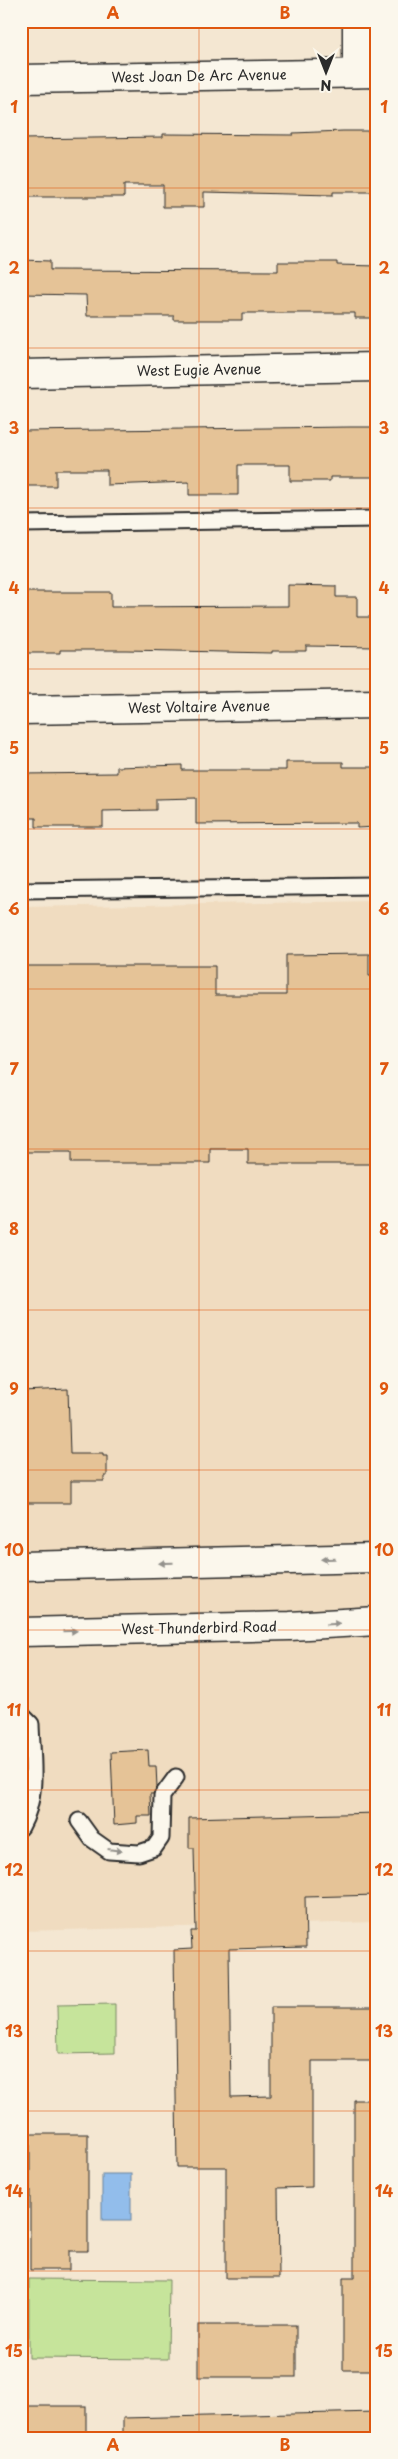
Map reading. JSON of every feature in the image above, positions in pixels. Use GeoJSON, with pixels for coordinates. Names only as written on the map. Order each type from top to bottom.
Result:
{"type":"FeatureCollection","features":[{"type":"Feature","properties":{"kind":"street"},"geometry":{"type":"LineString","coordinates":[[357,21],[367,73]]}},
{"type":"Feature","properties":{"kind":"street","name":"West Joan De Arc Avenue"},"geometry":{"type":"LineString","coordinates":[[21,79],[367,73]]}},
{"type":"Feature","properties":{"kind":"street","name":"West Eugie Avenue"},"geometry":{"type":"LineString","coordinates":[[21,374],[377,368]]}},
{"type":"Feature","properties":{"kind":"street","name":"West Voltaire Avenue"},"geometry":{"type":"LineString","coordinates":[[21,710],[377,704]]}},
{"type":"Feature","properties":{"kind":"street"},"geometry":{"type":"LineString","coordinates":[[21,1566],[377,1558]]}},
{"type":"Feature","properties":{"kind":"street","name":"West Thunderbird Road"},"geometry":{"type":"LineString","coordinates":[[21,1632],[290,1626],[377,1621]]}},
{"type":"Feature","properties":{"kind":"lane"},"geometry":{"type":"LineString","coordinates":[[21,524],[377,519]]}},
{"type":"Feature","properties":{"kind":"lane"},"geometry":{"type":"LineString","coordinates":[[21,890],[377,886]]}},
{"type":"Feature","properties":{"kind":"lane"},"geometry":{"type":"LineString","coordinates":[[21,1714],[31,1724],[34,1793],[21,1827]]}},
{"type":"Feature","properties":{"kind":"lane"},"geometry":{"type":"LineString","coordinates":[[78,1821],[92,1839],[109,1851],[139,1853],[154,1848],[161,1838],[162,1796],[176,1778]]}},
{"type":"Feature","properties":{"kind":"shaded area"},"geometry":{"type":"Polygon","coordinates":[[[377,901],[377,1922],[21,1931],[21,907],[377,901]]]}},
{"type":"Feature","properties":{"kind":"green space"},"geometry":{"type":"Polygon","coordinates":[[[115,2004],[115,2053],[58,2054],[57,2005],[115,2004]]]}},
{"type":"Feature","properties":{"kind":"green space"},"geometry":{"type":"Polygon","coordinates":[[[29,2279],[169,2280],[168,2359],[29,2358],[29,2279]]]}},
{"type":"Feature","properties":{"kind":"water"},"geometry":{"type":"Polygon","coordinates":[[[102,2174],[131,2174],[131,2220],[102,2220],[102,2174]]]}},
{"type":"Feature","properties":{"kind":"building"},"geometry":{"type":"Polygon","coordinates":[[[377,131],[377,192],[333,192],[333,195],[204,192],[204,207],[163,207],[163,185],[124,185],[124,197],[21,197],[21,139],[163,137],[163,134],[293,135],[293,133],[377,131]]]}},
{"type":"Feature","properties":{"kind":"building"},"geometry":{"type":"Polygon","coordinates":[[[21,260],[50,261],[50,270],[278,271],[278,262],[337,262],[337,265],[377,266],[377,318],[355,318],[355,313],[242,313],[242,320],[174,320],[174,316],[87,316],[86,295],[21,294],[21,260]]]}},
{"type":"Feature","properties":{"kind":"building"},"geometry":{"type":"Polygon","coordinates":[[[377,427],[377,477],[330,477],[330,481],[290,481],[290,465],[238,465],[238,495],[189,495],[189,482],[107,485],[107,470],[56,470],[56,486],[21,486],[21,431],[377,427]]]}},
{"type":"Feature","properties":{"kind":"building"},"geometry":{"type":"Polygon","coordinates":[[[288,585],[336,586],[336,597],[357,597],[357,617],[377,617],[377,647],[306,646],[306,651],[272,651],[272,653],[60,650],[60,653],[21,653],[21,592],[111,592],[111,607],[288,606],[288,585]]]}},
{"type":"Feature","properties":{"kind":"building"},"geometry":{"type":"Polygon","coordinates":[[[286,762],[343,762],[343,767],[377,767],[377,827],[357,828],[357,823],[196,824],[196,798],[156,799],[156,810],[103,811],[103,827],[36,827],[36,818],[21,818],[21,774],[117,773],[117,767],[182,765],[182,770],[286,770],[286,762]]]}},
{"type":"Feature","properties":{"kind":"building"},"geometry":{"type":"Polygon","coordinates":[[[369,954],[369,976],[377,976],[377,1164],[248,1164],[248,1149],[210,1149],[210,1163],[71,1163],[71,1152],[21,1152],[21,966],[215,966],[215,995],[286,995],[286,955],[369,954]]]}},
{"type":"Feature","properties":{"kind":"building"},"geometry":{"type":"Polygon","coordinates":[[[68,1389],[70,1454],[103,1454],[103,1456],[107,1456],[107,1476],[104,1476],[104,1481],[71,1481],[71,1503],[21,1503],[21,1391],[68,1389]]]}},
{"type":"Feature","properties":{"kind":"building"},"geometry":{"type":"Polygon","coordinates":[[[148,1750],[149,1766],[156,1766],[157,1787],[153,1794],[150,1794],[151,1816],[137,1816],[137,1823],[114,1825],[111,1752],[148,1750]]]}},
{"type":"Feature","properties":{"kind":"building"},"geometry":{"type":"Polygon","coordinates":[[[377,1813],[377,1895],[305,1897],[306,1947],[229,1949],[231,2097],[271,2096],[271,2007],[377,2007],[377,2061],[312,2061],[312,2187],[278,2188],[279,2278],[226,2278],[226,2167],[177,2167],[174,1950],[192,1949],[191,1931],[196,1931],[194,1848],[189,1848],[189,1818],[377,1813]]]}},
{"type":"Feature","properties":{"kind":"building"},"geometry":{"type":"Polygon","coordinates":[[[354,2100],[377,2100],[377,2370],[343,2370],[343,2278],[354,2278],[354,2100]]]}},
{"type":"Feature","properties":{"kind":"building"},"geometry":{"type":"Polygon","coordinates":[[[30,2134],[88,2134],[88,2251],[69,2251],[69,2270],[30,2270],[30,2134]]]}},
{"type":"Feature","properties":{"kind":"building"},"geometry":{"type":"Polygon","coordinates":[[[198,2325],[296,2325],[296,2377],[198,2377],[198,2325]]]}},
{"type":"Feature","properties":{"kind":"building"},"geometry":{"type":"Polygon","coordinates":[[[21,2406],[86,2406],[86,2438],[21,2438],[21,2406]]]}},
{"type":"Feature","properties":{"kind":"building"},"geometry":{"type":"Polygon","coordinates":[[[377,2412],[377,2438],[123,2438],[123,2418],[377,2412]]]}}]}
